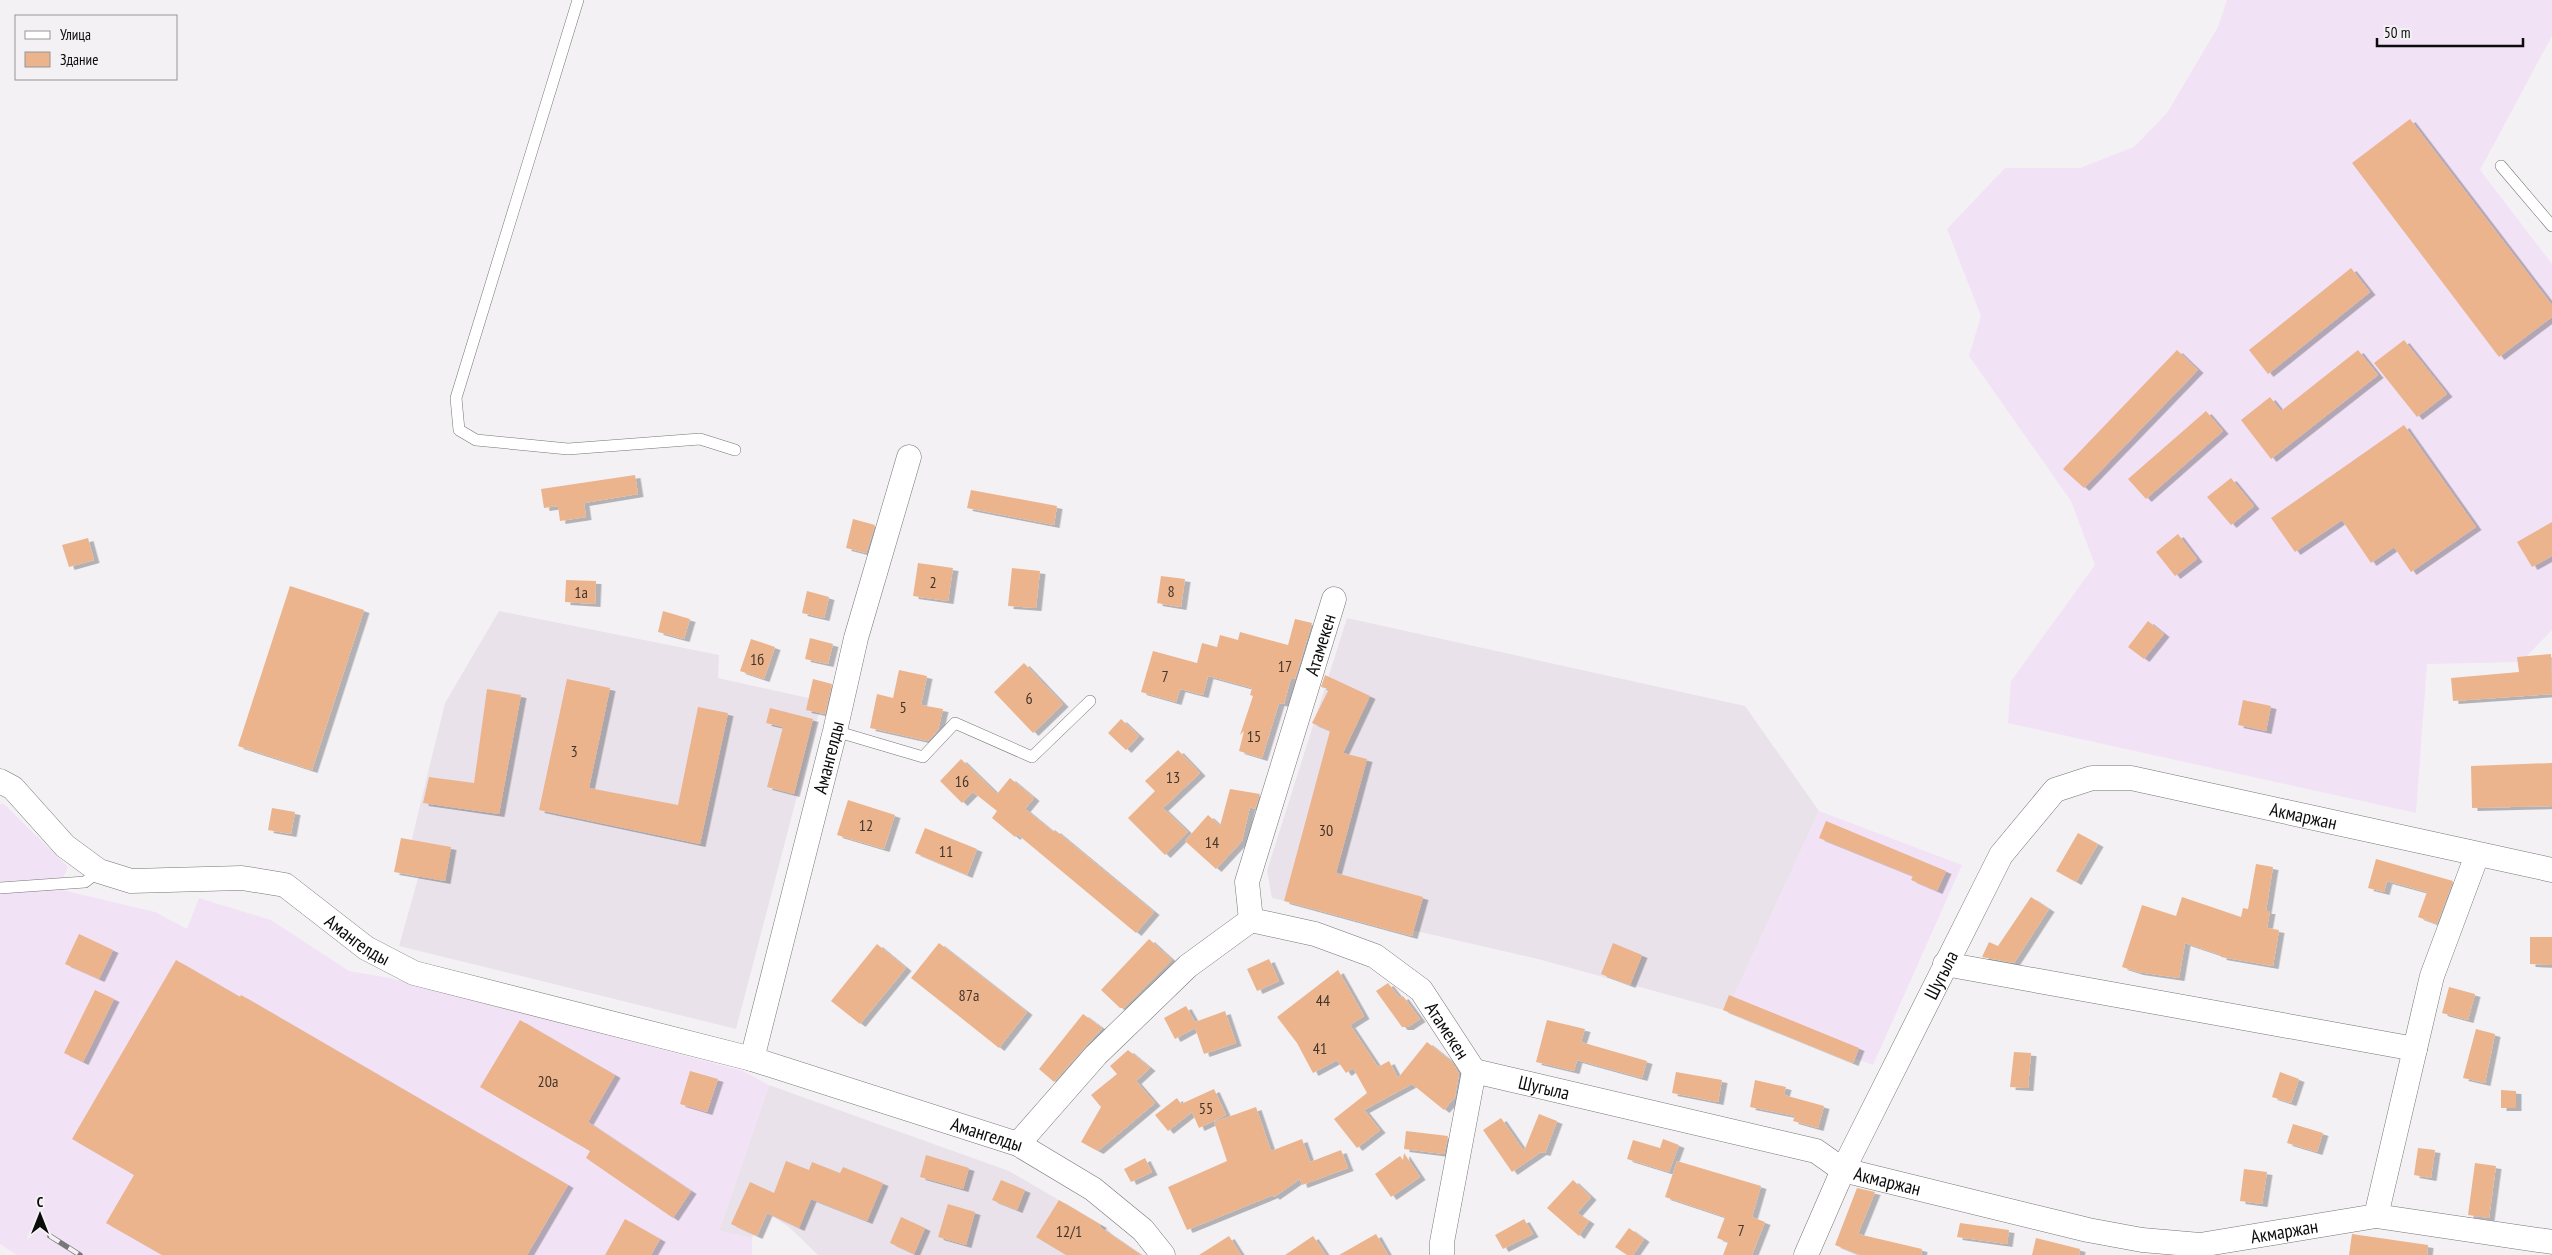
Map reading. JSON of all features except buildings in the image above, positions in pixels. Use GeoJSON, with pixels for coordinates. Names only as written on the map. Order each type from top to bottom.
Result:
{"type":"FeatureCollection","features":[{"type":"Feature","properties":{"kind":"street","name":"Амангелды"},"geometry":{"type":"LineString","coordinates":[[752,1059],[835,731],[856,638],[909,457]]}},
{"type":"Feature","properties":{"kind":"street","name":"Атамекен"},"geometry":{"type":"LineString","coordinates":[[1334,599],[1248,882],[1251,920],[1315,934],[1375,956],[1421,990],[1474,1071],[1442,1242],[1442,1255]]}},
{"type":"Feature","properties":{"kind":"street","name":"Акмаржан"},"geometry":{"type":"LineString","coordinates":[[2054,790],[2092,778],[2131,778],[2552,870]]}},
{"type":"Feature","properties":{"kind":"street","name":"Амангелды"},"geometry":{"type":"LineString","coordinates":[[0,781],[13,788],[65,846],[99,871],[131,881],[242,878],[285,885],[366,948],[414,973],[752,1059],[1018,1144],[1093,1188],[1143,1230],[1163,1255]]}},
{"type":"Feature","properties":{"kind":"street","name":"Шугыла"},"geometry":{"type":"LineString","coordinates":[[1806,1255],[1843,1170],[2001,855],[2054,790]]}},
{"type":"Feature","properties":{"kind":"street"},"geometry":{"type":"LineString","coordinates":[[2376,1216],[2432,976],[2477,855]]}},
{"type":"Feature","properties":{"kind":"street"},"geometry":{"type":"LineString","coordinates":[[1018,1144],[1096,1055],[1188,966],[1251,920]]}},
{"type":"Feature","properties":{"kind":"street"},"geometry":{"type":"LineString","coordinates":[[1946,964],[2415,1049]]}},
{"type":"Feature","properties":{"kind":"street","name":"Шугыла"},"geometry":{"type":"LineString","coordinates":[[1474,1071],[1816,1151],[1843,1170]]}},
{"type":"Feature","properties":{"kind":"street","name":"Акмаржан"},"geometry":{"type":"LineString","coordinates":[[1843,1170],[2088,1230],[2140,1247],[2200,1245],[2376,1216],[2552,1242]]}},
{"type":"Feature","properties":{"kind":"lane"},"geometry":{"type":"LineString","coordinates":[[578,0],[456,398],[459,430],[476,440],[568,449],[700,439],[735,450]]}},
{"type":"Feature","properties":{"kind":"lane"},"geometry":{"type":"LineString","coordinates":[[2501,166],[2552,226]]}},
{"type":"Feature","properties":{"kind":"lane"},"geometry":{"type":"LineString","coordinates":[[835,731],[923,757],[955,723],[1032,757],[1090,701]]}},
{"type":"Feature","properties":{"kind":"lane"},"geometry":{"type":"LineString","coordinates":[[0,888],[85,882],[99,871]]}},
{"type":"Feature","properties":{"kind":"shaded area"},"geometry":{"type":"Polygon","coordinates":[[[2227,0],[2552,0],[2552,36],[2480,170],[2552,264],[2552,630],[2521,662],[2427,664],[2416,813],[2008,723],[2011,681],[2095,565],[2071,501],[1969,356],[1981,316],[1947,229],[2005,168],[2080,168],[2134,147],[2167,113],[2218,27],[2227,0]]]}},
{"type":"Feature","properties":{"kind":"shaded area"},"geometry":{"type":"Polygon","coordinates":[[[499,611],[719,655],[718,678],[822,701],[736,1029],[399,946],[422,864],[407,859],[445,703],[499,611]]]}},
{"type":"Feature","properties":{"kind":"shaded area"},"geometry":{"type":"Polygon","coordinates":[[[1347,618],[1745,706],[1819,811],[1727,1011],[1538,959],[1272,898],[1267,871],[1347,618]]]}},
{"type":"Feature","properties":{"kind":"shaded area"},"geometry":{"type":"Polygon","coordinates":[[[0,804],[4,804],[68,867],[58,889],[155,912],[187,929],[199,898],[271,920],[349,971],[390,978],[743,1071],[769,1085],[719,1231],[752,1238],[752,1255],[17,1255],[0,1244],[0,804]]]}},
{"type":"Feature","properties":{"kind":"shaded area"},"geometry":{"type":"Polygon","coordinates":[[[1819,811],[1962,865],[1873,1065],[1727,1011],[1819,811]]]}},
{"type":"Feature","properties":{"kind":"shaded area"},"geometry":{"type":"Polygon","coordinates":[[[769,1085],[1009,1171],[1108,1229],[1127,1255],[818,1255],[789,1227],[766,1212],[752,1238],[719,1231],[769,1085]]]}},
{"type":"Feature","properties":{"kind":"railway"},"geometry":{"type":"LineString","coordinates":[[50,1236],[80,1255]]}}]}
